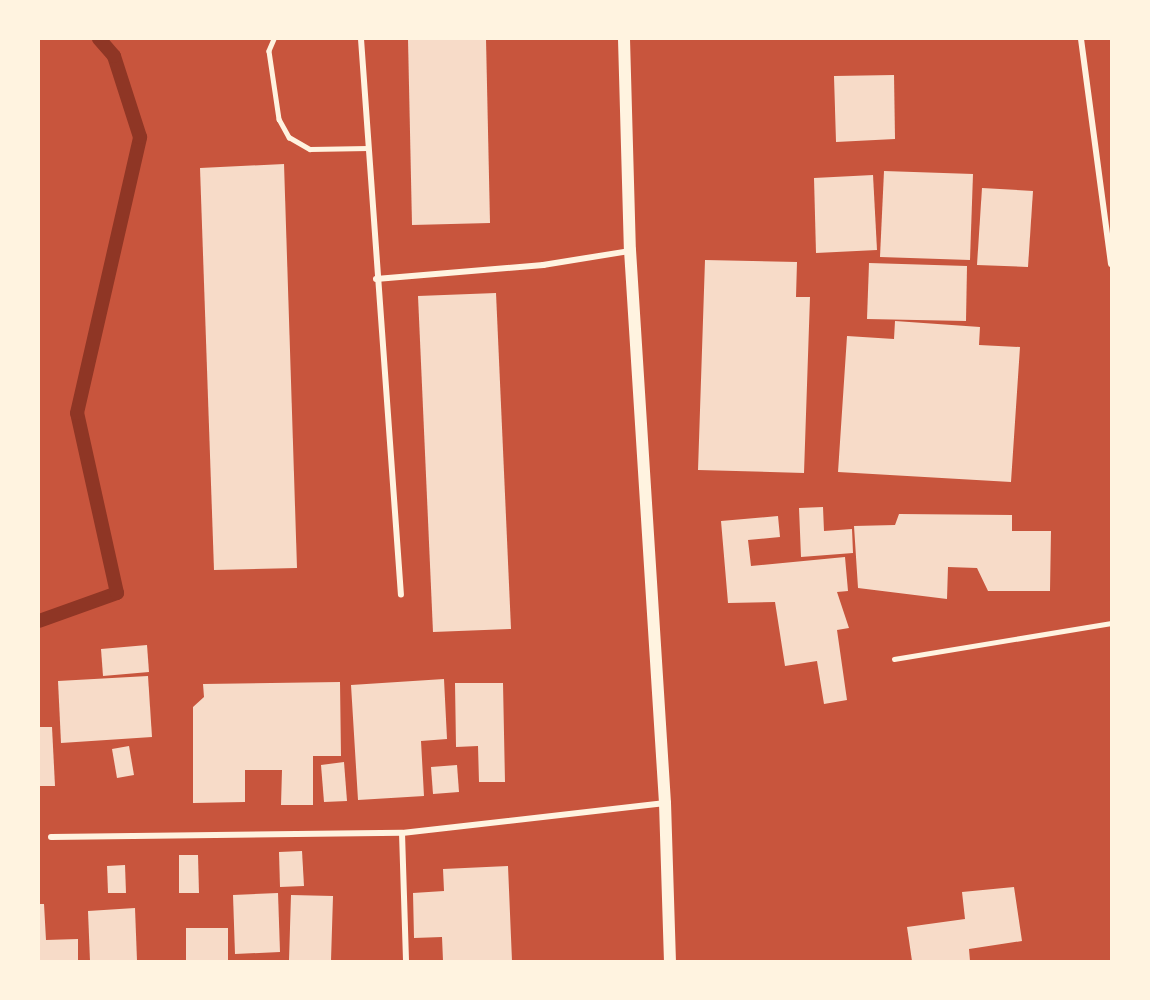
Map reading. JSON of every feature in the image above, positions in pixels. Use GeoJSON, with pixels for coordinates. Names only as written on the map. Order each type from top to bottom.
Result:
{"type":"FeatureCollection","features":[{"type":"Feature","properties":{"kind":"main road"},"geometry":{"type":"LineString","coordinates":[[624,39],[630,250],[664,803],[670,961]]}},
{"type":"Feature","properties":{"kind":"street"},"geometry":{"type":"LineString","coordinates":[[361,39],[376,279],[401,596]]}},
{"type":"Feature","properties":{"kind":"street"},"geometry":{"type":"LineString","coordinates":[[1081,39],[1111,264]]}},
{"type":"Feature","properties":{"kind":"street"},"geometry":{"type":"LineString","coordinates":[[376,279],[543,266],[630,250]]}},
{"type":"Feature","properties":{"kind":"street"},"geometry":{"type":"LineString","coordinates":[[51,837],[402,833],[664,803]]}},
{"type":"Feature","properties":{"kind":"street"},"geometry":{"type":"LineString","coordinates":[[402,833],[406,961]]}},
{"type":"Feature","properties":{"kind":"lane"},"geometry":{"type":"LineString","coordinates":[[274,39],[268,51],[279,119],[289,137],[310,149],[368,148]]}},
{"type":"Feature","properties":{"kind":"lane"},"geometry":{"type":"LineString","coordinates":[[894,659],[1111,623]]}},
{"type":"Feature","properties":{"kind":"building"},"geometry":{"type":"Polygon","coordinates":[[[408,39],[486,39],[490,223],[412,225],[408,39]]]}},
{"type":"Feature","properties":{"kind":"building"},"geometry":{"type":"Polygon","coordinates":[[[894,75],[895,139],[836,142],[834,76],[894,75]]]}},
{"type":"Feature","properties":{"kind":"building"},"geometry":{"type":"Polygon","coordinates":[[[284,164],[297,568],[214,570],[200,168],[284,164]]]}},
{"type":"Feature","properties":{"kind":"building"},"geometry":{"type":"Polygon","coordinates":[[[884,171],[973,174],[970,260],[880,257],[884,171]]]}},
{"type":"Feature","properties":{"kind":"building"},"geometry":{"type":"Polygon","coordinates":[[[873,175],[877,250],[816,253],[814,178],[873,175]]]}},
{"type":"Feature","properties":{"kind":"building"},"geometry":{"type":"Polygon","coordinates":[[[982,188],[1033,191],[1028,267],[977,265],[982,188]]]}},
{"type":"Feature","properties":{"kind":"building"},"geometry":{"type":"Polygon","coordinates":[[[705,260],[797,262],[796,297],[810,297],[804,473],[698,470],[705,260]]]}},
{"type":"Feature","properties":{"kind":"building"},"geometry":{"type":"Polygon","coordinates":[[[869,263],[967,266],[966,321],[867,319],[869,263]]]}},
{"type":"Feature","properties":{"kind":"building"},"geometry":{"type":"Polygon","coordinates":[[[496,293],[511,629],[433,632],[418,296],[496,293]]]}},
{"type":"Feature","properties":{"kind":"building"},"geometry":{"type":"Polygon","coordinates":[[[895,321],[980,327],[979,345],[1020,347],[1011,482],[838,472],[847,336],[894,339],[895,321]]]}},
{"type":"Feature","properties":{"kind":"building"},"geometry":{"type":"Polygon","coordinates":[[[823,507],[824,531],[852,529],[853,553],[801,557],[799,508],[823,507]]]}},
{"type":"Feature","properties":{"kind":"building"},"geometry":{"type":"Polygon","coordinates":[[[899,514],[1012,515],[1012,531],[1051,531],[1050,591],[988,591],[977,568],[948,567],[947,599],[858,588],[854,526],[895,525],[899,514]]]}},
{"type":"Feature","properties":{"kind":"building"},"geometry":{"type":"Polygon","coordinates":[[[778,516],[780,537],[748,540],[751,566],[845,557],[848,591],[837,592],[849,628],[837,630],[847,700],[824,704],[817,661],[785,666],[775,602],[728,603],[721,521],[778,516]]]}},
{"type":"Feature","properties":{"kind":"building"},"geometry":{"type":"Polygon","coordinates":[[[147,645],[149,672],[103,676],[101,649],[147,645]]]}},
{"type":"Feature","properties":{"kind":"building"},"geometry":{"type":"Polygon","coordinates":[[[148,676],[152,737],[61,743],[58,681],[148,676]]]}},
{"type":"Feature","properties":{"kind":"building"},"geometry":{"type":"Polygon","coordinates":[[[444,679],[447,739],[421,741],[424,796],[358,800],[351,685],[444,679]]]}},
{"type":"Feature","properties":{"kind":"building"},"geometry":{"type":"Polygon","coordinates":[[[340,682],[341,756],[313,756],[313,805],[281,805],[282,770],[245,770],[245,802],[193,803],[193,707],[204,697],[203,684],[340,682]]]}},
{"type":"Feature","properties":{"kind":"building"},"geometry":{"type":"Polygon","coordinates":[[[455,683],[503,683],[505,782],[479,782],[478,746],[456,747],[455,683]]]}},
{"type":"Feature","properties":{"kind":"building"},"geometry":{"type":"Polygon","coordinates":[[[39,727],[52,727],[55,786],[39,786],[39,727]]]}},
{"type":"Feature","properties":{"kind":"building"},"geometry":{"type":"Polygon","coordinates":[[[129,746],[134,775],[117,778],[112,749],[129,746]]]}},
{"type":"Feature","properties":{"kind":"building"},"geometry":{"type":"Polygon","coordinates":[[[344,762],[347,801],[324,802],[321,765],[344,762]]]}},
{"type":"Feature","properties":{"kind":"building"},"geometry":{"type":"Polygon","coordinates":[[[457,765],[459,792],[433,794],[431,767],[457,765]]]}},
{"type":"Feature","properties":{"kind":"building"},"geometry":{"type":"Polygon","coordinates":[[[302,851],[304,886],[280,887],[279,852],[302,851]]]}},
{"type":"Feature","properties":{"kind":"building"},"geometry":{"type":"Polygon","coordinates":[[[179,855],[198,855],[199,893],[179,893],[179,855]]]}},
{"type":"Feature","properties":{"kind":"building"},"geometry":{"type":"Polygon","coordinates":[[[125,865],[126,893],[108,893],[107,866],[125,865]]]}},
{"type":"Feature","properties":{"kind":"building"},"geometry":{"type":"Polygon","coordinates":[[[508,866],[512,961],[443,961],[442,937],[414,938],[413,893],[444,891],[443,869],[508,866]]]}},
{"type":"Feature","properties":{"kind":"building"},"geometry":{"type":"Polygon","coordinates":[[[1014,887],[1022,941],[969,949],[970,961],[912,961],[907,927],[965,919],[962,892],[1014,887]]]}},
{"type":"Feature","properties":{"kind":"building"},"geometry":{"type":"Polygon","coordinates":[[[278,893],[280,952],[235,954],[233,895],[278,893]]]}},
{"type":"Feature","properties":{"kind":"building"},"geometry":{"type":"Polygon","coordinates":[[[291,895],[333,896],[331,961],[289,961],[291,895]]]}},
{"type":"Feature","properties":{"kind":"building"},"geometry":{"type":"Polygon","coordinates":[[[39,904],[44,904],[46,940],[78,939],[78,961],[39,961],[39,904]]]}},
{"type":"Feature","properties":{"kind":"building"},"geometry":{"type":"Polygon","coordinates":[[[135,908],[137,961],[90,961],[88,911],[135,908]]]}},
{"type":"Feature","properties":{"kind":"building"},"geometry":{"type":"Polygon","coordinates":[[[186,928],[228,928],[228,961],[186,961],[186,928]]]}},
{"type":"Feature","properties":{"kind":"waterway"},"geometry":{"type":"LineString","coordinates":[[39,621],[117,593],[77,413],[140,137],[114,56],[99,39]]}}]}
